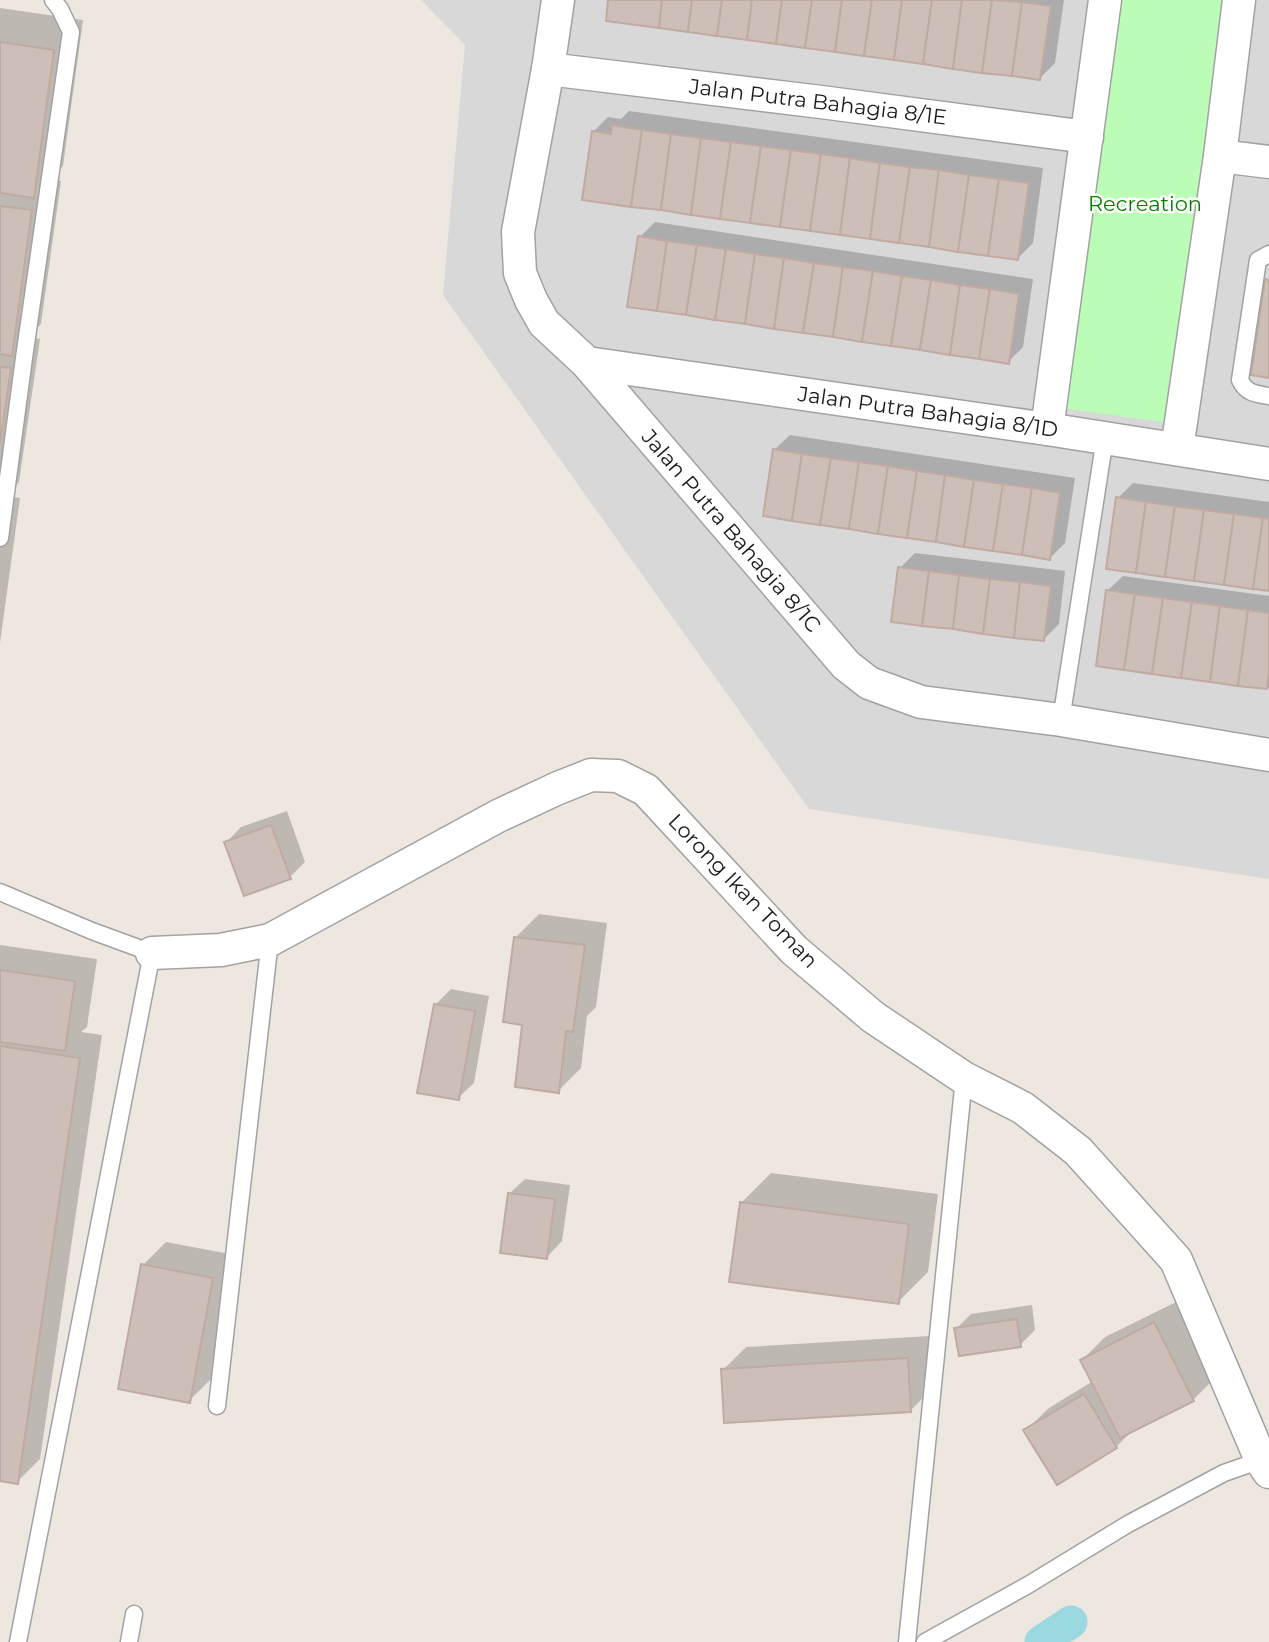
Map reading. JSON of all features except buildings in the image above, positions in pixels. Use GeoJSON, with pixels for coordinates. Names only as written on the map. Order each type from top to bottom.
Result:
{"type":"FeatureCollection","features":[{"type":"Feature","properties":{"kind":"street","name":"Jalan Putra Bahagia 8/1C"},"geometry":{"type":"LineString","coordinates":[[558,0],[519,232],[520,273],[531,300],[544,323],[587,363],[846,665],[869,683],[921,702],[1061,720],[1269,755]]}},
{"type":"Feature","properties":{"kind":"street"},"geometry":{"type":"LineString","coordinates":[[1047,429],[1105,0]]}},
{"type":"Feature","properties":{"kind":"street"},"geometry":{"type":"LineString","coordinates":[[1177,449],[1220,156],[1239,0]]}},
{"type":"Feature","properties":{"kind":"street","name":"Jalan Putra Bahagia 8/1E"},"geometry":{"type":"LineString","coordinates":[[548,69],[1087,137]]}},
{"type":"Feature","properties":{"kind":"street"},"geometry":{"type":"LineString","coordinates":[[1220,156],[1269,162]]}},
{"type":"Feature","properties":{"kind":"street","name":"Jalan Putra Bahagia 8/1D"},"geometry":{"type":"LineString","coordinates":[[587,363],[1047,429],[1269,464]]}},
{"type":"Feature","properties":{"kind":"street","name":"Lorong Ikan Toman"},"geometry":{"type":"LineString","coordinates":[[152,953],[220,950],[270,940],[498,816],[591,775],[618,776],[646,790],[794,950],[873,1017],[964,1078],[1023,1108],[1078,1151],[1176,1260],[1265,1466]]}},
{"type":"Feature","properties":{"kind":"lane"},"geometry":{"type":"LineString","coordinates":[[0,538],[71,32],[53,0]]}},
{"type":"Feature","properties":{"kind":"lane"},"geometry":{"type":"LineString","coordinates":[[1269,254],[1258,260],[1240,380],[1243,387],[1251,393],[1269,396]]}},
{"type":"Feature","properties":{"kind":"lane"},"geometry":{"type":"LineString","coordinates":[[1061,720],[1105,438]]}},
{"type":"Feature","properties":{"kind":"lane"},"geometry":{"type":"LineString","coordinates":[[0,892],[152,953],[18,1642]]}},
{"type":"Feature","properties":{"kind":"lane"},"geometry":{"type":"LineString","coordinates":[[217,1406],[270,940]]}},
{"type":"Feature","properties":{"kind":"lane"},"geometry":{"type":"LineString","coordinates":[[907,1642],[964,1078]]}},
{"type":"Feature","properties":{"kind":"lane"},"geometry":{"type":"LineString","coordinates":[[925,1642],[1028,1585],[1128,1524],[1224,1473],[1265,1466]]}},
{"type":"Feature","properties":{"kind":"lane"},"geometry":{"type":"LineString","coordinates":[[129,1642],[134,1614]]}},
{"type":"Feature","properties":{"kind":"shaded area"},"geometry":{"type":"Polygon","coordinates":[[[421,0],[1269,0],[1269,879],[809,809],[443,295],[465,45],[421,0]]]}},
{"type":"Feature","properties":{"kind":"green space","name":"Recreation"},"geometry":{"type":"Polygon","coordinates":[[[1117,0],[1228,0],[1170,423],[1061,408],[1117,0]]]}},
{"type":"Feature","properties":{"kind":"waterway"},"geometry":{"type":"LineString","coordinates":[[1041,1642],[1071,1622]]}}]}
